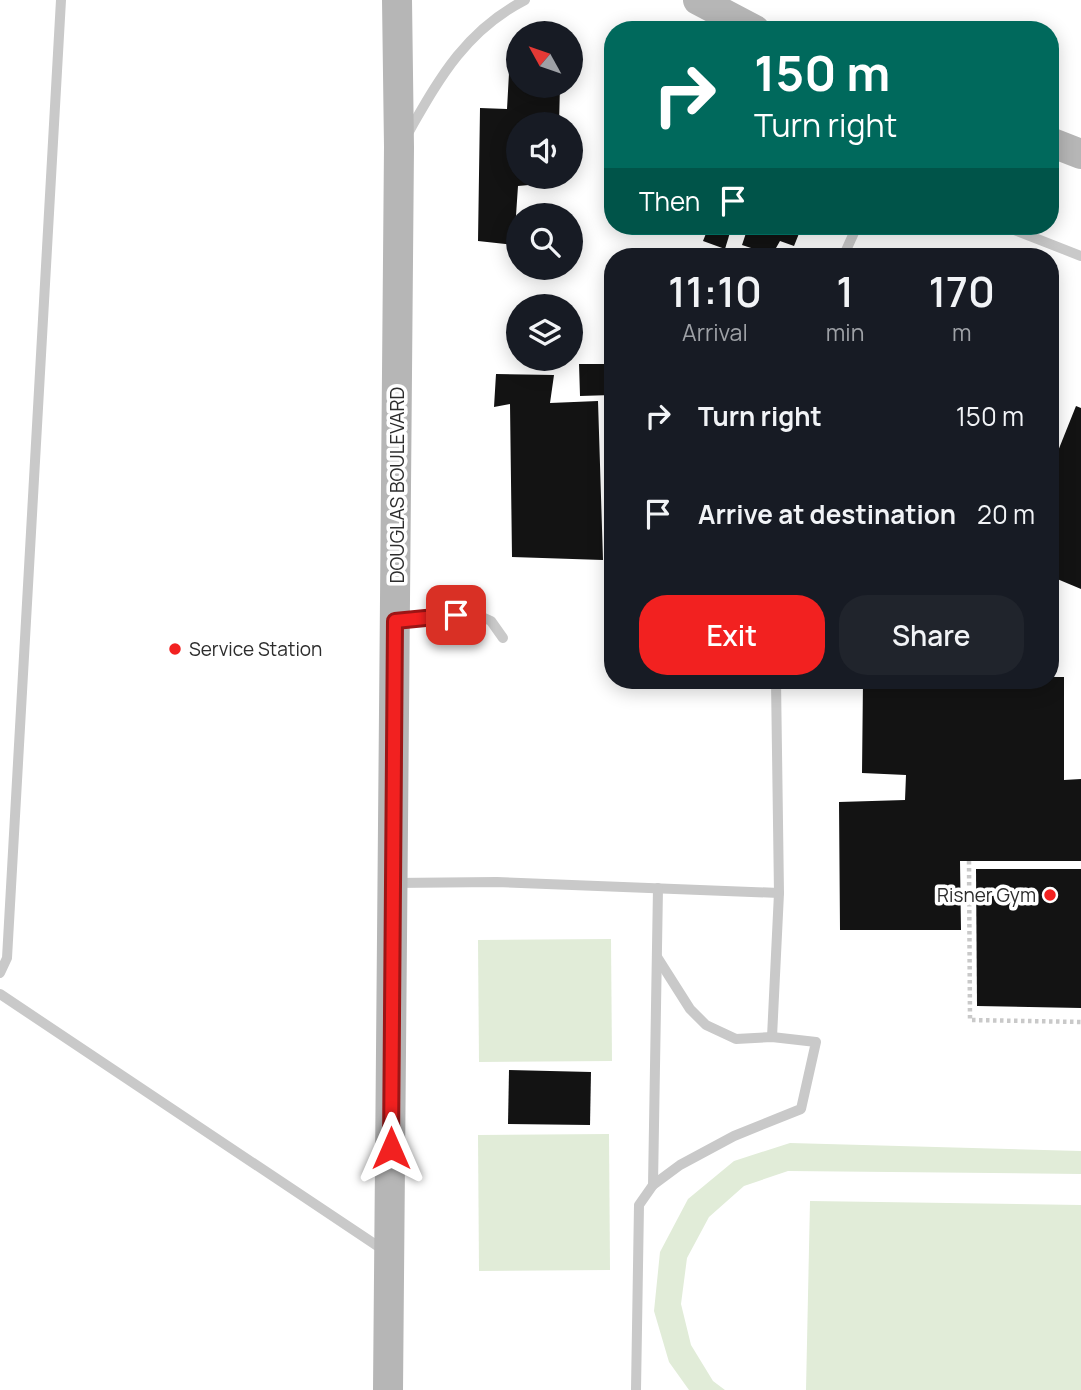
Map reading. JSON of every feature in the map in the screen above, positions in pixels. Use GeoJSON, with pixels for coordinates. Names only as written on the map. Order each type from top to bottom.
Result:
{"type":"FeatureCollection","features":[{"type":"Feature","properties":{"kind":"street","name":"DOUGLAS BOULEVARD"},"geometry":{"type":"LineString","coordinates":[[388,1390],[400,147],[397,0]]}},
{"type":"Feature","properties":{"kind":"street"},"geometry":{"type":"LineString","coordinates":[[698,0],[738,21]]}},
{"type":"Feature","properties":{"kind":"street"},"geometry":{"type":"LineString","coordinates":[[1059,145],[1081,154]]}},
{"type":"Feature","properties":{"kind":"lane"},"geometry":{"type":"LineString","coordinates":[[0,973],[7,958],[61,0]]}},
{"type":"Feature","properties":{"kind":"lane"},"geometry":{"type":"LineString","coordinates":[[400,147],[436,83],[453,59],[501,12],[525,0]]}},
{"type":"Feature","properties":{"kind":"lane"},"geometry":{"type":"LineString","coordinates":[[1027,235],[1081,256]]}},
{"type":"Feature","properties":{"kind":"lane"},"geometry":{"type":"LineString","coordinates":[[395,621],[473,613],[491,621],[503,638]]}},
{"type":"Feature","properties":{"kind":"lane"},"geometry":{"type":"LineString","coordinates":[[772,1037],[779,893],[776,689]]}},
{"type":"Feature","properties":{"kind":"lane"},"geometry":{"type":"LineString","coordinates":[[393,883],[497,881],[779,893]]}},
{"type":"Feature","properties":{"kind":"lane"},"geometry":{"type":"LineString","coordinates":[[653,1185],[658,888]]}},
{"type":"Feature","properties":{"kind":"lane"},"geometry":{"type":"LineString","coordinates":[[636,1390],[639,1205],[653,1185],[680,1166],[734,1136],[801,1110],[816,1042],[772,1037],[736,1039],[706,1025],[690,1009],[657,957]]}},
{"type":"Feature","properties":{"kind":"lane"},"geometry":{"type":"LineString","coordinates":[[0,994],[390,1254]]}},
{"type":"Feature","properties":{"kind":"path"},"geometry":{"type":"LineString","coordinates":[[969,861],[970,1020],[1081,1022]]}},
{"type":"Feature","properties":{"kind":"green space"},"geometry":{"type":"Polygon","coordinates":[[[611,939],[612,1061],[479,1062],[478,940],[611,939]]]}},
{"type":"Feature","properties":{"kind":"green space"},"geometry":{"type":"Polygon","coordinates":[[[609,1134],[610,1270],[479,1271],[478,1135],[609,1134]]]}},
{"type":"Feature","properties":{"kind":"green space"},"geometry":{"type":"Polygon","coordinates":[[[790,1143],[1081,1151],[1081,1174],[788,1171],[744,1186],[709,1217],[687,1258],[681,1304],[691,1345],[713,1381],[725,1390],[689,1390],[669,1362],[654,1311],[660,1252],[688,1199],[734,1161],[790,1143]]]}},
{"type":"Feature","properties":{"kind":"green space"},"geometry":{"type":"Polygon","coordinates":[[[810,1201],[1081,1205],[1081,1390],[806,1390],[810,1201]]]}},
{"type":"Feature","properties":{"kind":"building"},"geometry":{"type":"Polygon","coordinates":[[[508,98],[560,98],[559,112],[506,112],[506,189],[518,189],[517,203],[506,203],[506,244],[478,241],[480,108],[507,109],[508,98]]]}},
{"type":"Feature","properties":{"kind":"building"},"geometry":{"type":"Polygon","coordinates":[[[705,235],[729,235],[725,248],[703,241],[705,235]]]}},
{"type":"Feature","properties":{"kind":"building"},"geometry":{"type":"Polygon","coordinates":[[[745,235],[798,235],[794,246],[780,241],[776,248],[751,248],[742,245],[745,235]]]}},
{"type":"Feature","properties":{"kind":"building"},"geometry":{"type":"Polygon","coordinates":[[[583,364],[604,364],[604,395],[580,396],[579,371],[583,371],[583,364]]]}},
{"type":"Feature","properties":{"kind":"building"},"geometry":{"type":"Polygon","coordinates":[[[496,374],[554,375],[550,403],[598,401],[603,560],[512,557],[510,404],[494,407],[496,374]]]}},
{"type":"Feature","properties":{"kind":"building"},"geometry":{"type":"Polygon","coordinates":[[[1076,406],[1081,408],[1081,589],[1059,580],[1059,448],[1076,406]]]}},
{"type":"Feature","properties":{"kind":"building"},"geometry":{"type":"Polygon","coordinates":[[[1059,677],[1064,677],[1064,780],[1081,779],[1081,861],[960,861],[961,930],[840,930],[839,802],[905,800],[906,775],[862,773],[863,689],[1059,689],[1059,677]]]}},
{"type":"Feature","properties":{"kind":"building"},"geometry":{"type":"Polygon","coordinates":[[[976,869],[1081,869],[1081,1008],[977,1006],[976,869]]]}},
{"type":"Feature","properties":{"kind":"building"},"geometry":{"type":"Polygon","coordinates":[[[509,1070],[591,1072],[590,1125],[508,1124],[509,1070]]]}},
{"type":"Feature","properties":{"kind":"place","name":"Service Station"},"geometry":{"type":"Point","coordinates":[175,649]}},
{"type":"Feature","properties":{"kind":"place","name":"Risner Gym"},"geometry":{"type":"Point","coordinates":[1050,895]}},
{"type":"Feature","properties":{"kind":"route"},"geometry":{"type":"LineString","coordinates":[[391,1148],[395,621],[456,615]]}}]}
